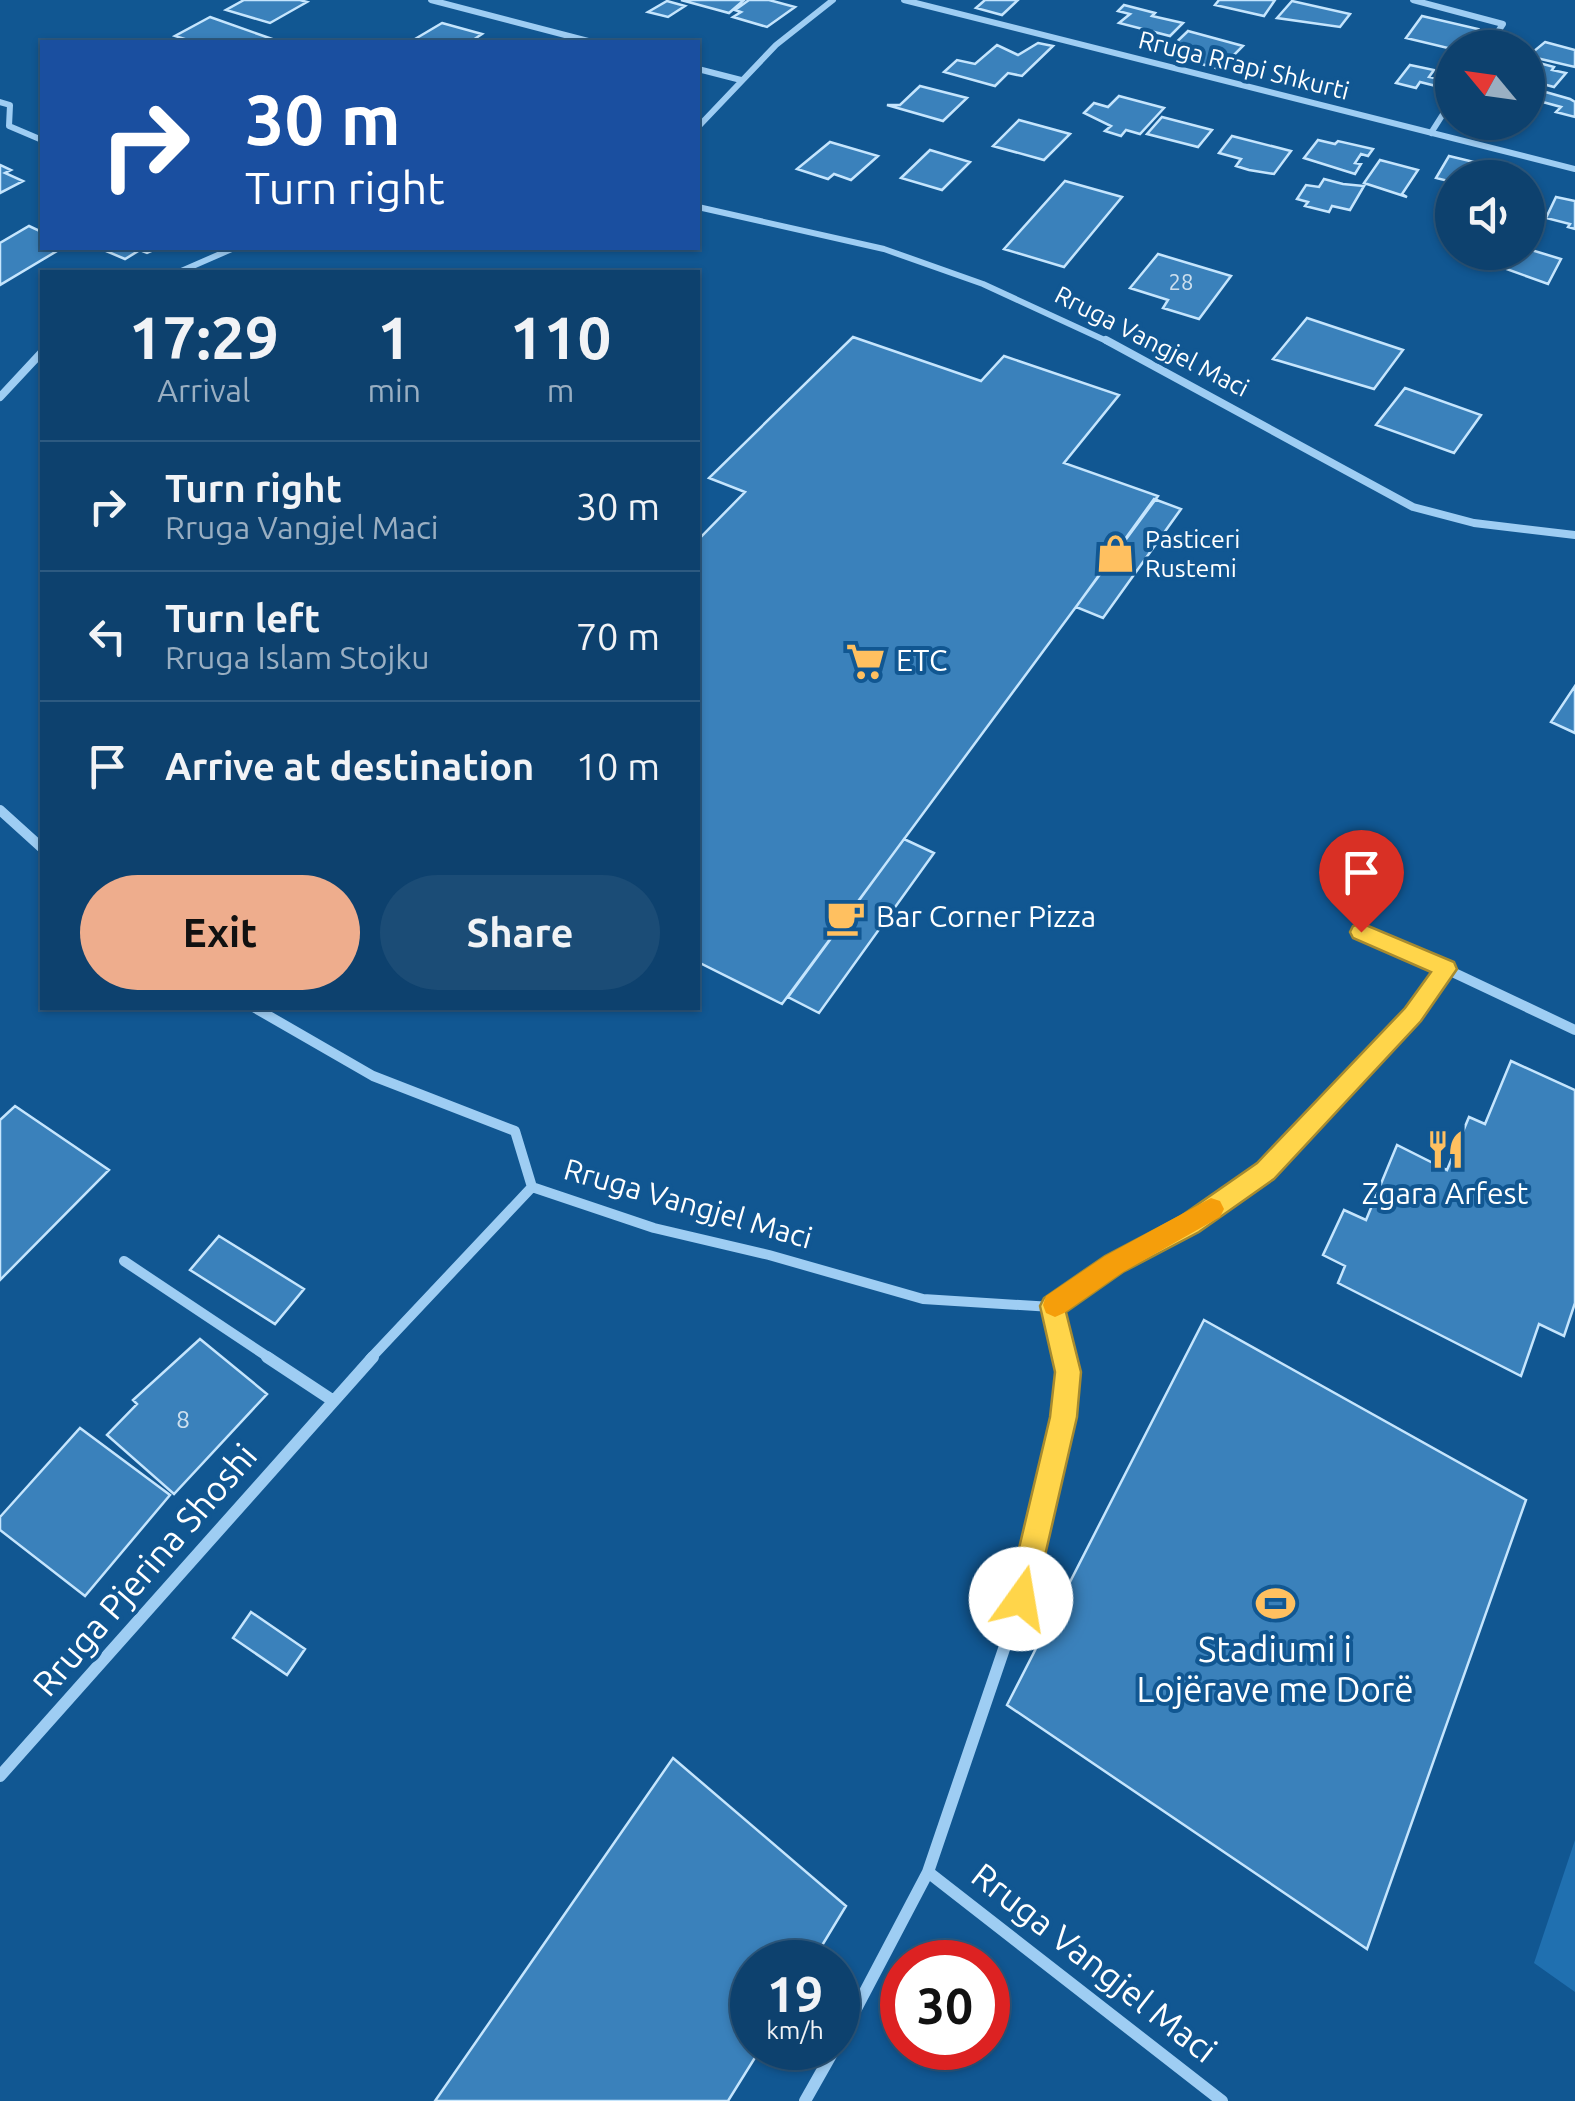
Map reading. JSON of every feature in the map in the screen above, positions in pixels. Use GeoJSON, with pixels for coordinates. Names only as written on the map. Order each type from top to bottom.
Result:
{"type":"FeatureCollection","features":[{"type":"Feature","properties":{"kind":"street"},"geometry":{"type":"LineString","coordinates":[[431,0],[584,40]]}},
{"type":"Feature","properties":{"kind":"street"},"geometry":{"type":"LineString","coordinates":[[700,125],[776,45],[833,0]]}},
{"type":"Feature","properties":{"kind":"street","name":"Rruga Rrapi Shkurti"},"geometry":{"type":"LineString","coordinates":[[904,0],[1575,169]]}},
{"type":"Feature","properties":{"kind":"street"},"geometry":{"type":"LineString","coordinates":[[1414,0],[1503,24],[1499,30]]}},
{"type":"Feature","properties":{"kind":"street"},"geometry":{"type":"LineString","coordinates":[[700,70],[742,80]]}},
{"type":"Feature","properties":{"kind":"street"},"geometry":{"type":"LineString","coordinates":[[0,102],[10,105],[9,126],[40,139]]}},
{"type":"Feature","properties":{"kind":"street"},"geometry":{"type":"LineString","coordinates":[[1431,133],[1435,127]]}},
{"type":"Feature","properties":{"kind":"street","name":"Rruga Vangjel Maci"},"geometry":{"type":"LineString","coordinates":[[700,207],[884,249],[983,284],[1082,328],[1218,398],[1413,507],[1474,523],[1575,535]]}},
{"type":"Feature","properties":{"kind":"street"},"geometry":{"type":"LineString","coordinates":[[184,270],[230,250]]}},
{"type":"Feature","properties":{"kind":"street"},"geometry":{"type":"LineString","coordinates":[[0,397],[40,354]]}},
{"type":"Feature","properties":{"kind":"street"},"geometry":{"type":"LineString","coordinates":[[0,810],[40,846]]}},
{"type":"Feature","properties":{"kind":"street"},"geometry":{"type":"LineString","coordinates":[[1052,1306],[1114,1264],[1190,1224],[1266,1171],[1413,1014],[1446,969],[1575,1030]]}},
{"type":"Feature","properties":{"kind":"street","name":"Rruga Vangjel Maci"},"geometry":{"type":"LineString","coordinates":[[258,1010],[373,1076],[516,1131],[532,1187],[654,1228],[923,1299],[1052,1306],[1068,1372],[1064,1417],[1021,1599],[928,1872],[860,2000]]}},
{"type":"Feature","properties":{"kind":"street","name":"Rruga Pjerina Shoshi"},"geometry":{"type":"LineString","coordinates":[[0,1776],[332,1400],[532,1187]]}},
{"type":"Feature","properties":{"kind":"street"},"geometry":{"type":"LineString","coordinates":[[124,1261],[332,1400]]}},
{"type":"Feature","properties":{"kind":"street","name":"Rruga Vangjel Maci"},"geometry":{"type":"LineString","coordinates":[[928,1872],[1222,2101]]}},
{"type":"Feature","properties":{"kind":"street","name":"Rruga Vangjel Maci"},"geometry":{"type":"LineString","coordinates":[[805,2101],[822,2070]]}},
{"type":"Feature","properties":{"kind":"lane"},"geometry":{"type":"LineString","coordinates":[[1361,932],[1446,969]]}},
{"type":"Feature","properties":{"kind":"shaded area"},"geometry":{"type":"Polygon","coordinates":[[[1575,1840],[1575,1992],[1534,1963],[1575,1840]]]}},
{"type":"Feature","properties":{"kind":"building"},"geometry":{"type":"Polygon","coordinates":[[[244,0],[307,2],[270,23],[226,10],[244,0]]]}},
{"type":"Feature","properties":{"kind":"building"},"geometry":{"type":"Polygon","coordinates":[[[681,0],[744,0],[729,13],[681,0]]]}},
{"type":"Feature","properties":{"kind":"building"},"geometry":{"type":"Polygon","coordinates":[[[749,0],[769,0],[795,7],[767,27],[733,17],[741,12],[735,10],[749,0]]]}},
{"type":"Feature","properties":{"kind":"building"},"geometry":{"type":"Polygon","coordinates":[[[985,0],[1018,0],[1002,15],[976,8],[985,0]]]}},
{"type":"Feature","properties":{"kind":"building"},"geometry":{"type":"Polygon","coordinates":[[[1219,0],[1275,0],[1264,16],[1215,5],[1219,0]]]}},
{"type":"Feature","properties":{"kind":"building"},"geometry":{"type":"Polygon","coordinates":[[[667,1],[685,6],[668,17],[648,12],[667,1]]]}},
{"type":"Feature","properties":{"kind":"building"},"geometry":{"type":"Polygon","coordinates":[[[1292,1],[1350,14],[1340,27],[1277,18],[1292,1]]]}},
{"type":"Feature","properties":{"kind":"building"},"geometry":{"type":"Polygon","coordinates":[[[1124,5],[1183,23],[1170,36],[1119,23],[1130,14],[1118,11],[1124,5]]]}},
{"type":"Feature","properties":{"kind":"building"},"geometry":{"type":"Polygon","coordinates":[[[1422,16],[1478,29],[1435,30],[1435,45],[1406,38],[1422,16]]]}},
{"type":"Feature","properties":{"kind":"building"},"geometry":{"type":"Polygon","coordinates":[[[210,17],[275,40],[188,40],[175,36],[210,17]]]}},
{"type":"Feature","properties":{"kind":"building"},"geometry":{"type":"Polygon","coordinates":[[[442,23],[482,34],[473,40],[413,40],[442,23]]]}},
{"type":"Feature","properties":{"kind":"building"},"geometry":{"type":"Polygon","coordinates":[[[1188,31],[1243,46],[1220,69],[1164,54],[1188,31]]]}},
{"type":"Feature","properties":{"kind":"building"},"geometry":{"type":"Polygon","coordinates":[[[1545,42],[1575,50],[1575,67],[1545,60],[1545,42]]]}},
{"type":"Feature","properties":{"kind":"building"},"geometry":{"type":"Polygon","coordinates":[[[1038,43],[1053,46],[1022,76],[1008,73],[995,86],[944,72],[957,60],[975,64],[997,45],[1018,55],[1038,43]]]}},
{"type":"Feature","properties":{"kind":"building"},"geometry":{"type":"Polygon","coordinates":[[[1410,65],[1434,70],[1429,77],[1435,78],[1435,86],[1420,82],[1416,88],[1396,83],[1410,65]]]}},
{"type":"Feature","properties":{"kind":"building"},"geometry":{"type":"Polygon","coordinates":[[[1545,65],[1566,73],[1554,87],[1545,85],[1545,65]]]}},
{"type":"Feature","properties":{"kind":"building"},"geometry":{"type":"Polygon","coordinates":[[[920,86],[967,98],[943,121],[887,105],[900,105],[920,86]]]}},
{"type":"Feature","properties":{"kind":"building"},"geometry":{"type":"Polygon","coordinates":[[[1545,92],[1575,102],[1575,117],[1556,112],[1561,107],[1545,103],[1545,92]]]}},
{"type":"Feature","properties":{"kind":"building"},"geometry":{"type":"Polygon","coordinates":[[[1119,96],[1164,108],[1140,134],[1126,130],[1121,136],[1105,131],[1111,126],[1084,113],[1094,103],[1108,107],[1119,96]]]}},
{"type":"Feature","properties":{"kind":"building"},"geometry":{"type":"Polygon","coordinates":[[[1162,117],[1212,130],[1198,147],[1147,134],[1162,117]]]}},
{"type":"Feature","properties":{"kind":"building"},"geometry":{"type":"Polygon","coordinates":[[[1019,120],[1070,134],[1044,160],[993,146],[1019,120]]]}},
{"type":"Feature","properties":{"kind":"building"},"geometry":{"type":"Polygon","coordinates":[[[1232,136],[1291,151],[1274,174],[1249,170],[1236,166],[1241,159],[1219,153],[1232,136]]]}},
{"type":"Feature","properties":{"kind":"building"},"geometry":{"type":"Polygon","coordinates":[[[1318,140],[1373,149],[1368,156],[1361,154],[1355,163],[1361,164],[1355,174],[1304,158],[1318,140]]]}},
{"type":"Feature","properties":{"kind":"building"},"geometry":{"type":"Polygon","coordinates":[[[830,142],[878,156],[851,180],[834,174],[828,179],[797,169],[830,142]]]}},
{"type":"Feature","properties":{"kind":"building"},"geometry":{"type":"Polygon","coordinates":[[[930,150],[970,162],[942,190],[901,178],[930,150]]]}},
{"type":"Feature","properties":{"kind":"building"},"geometry":{"type":"Polygon","coordinates":[[[1380,160],[1418,170],[1402,194],[1407,197],[1364,183],[1380,160]]]}},
{"type":"Feature","properties":{"kind":"building"},"geometry":{"type":"Polygon","coordinates":[[[0,165],[11,170],[5,173],[23,181],[0,193],[0,165]]]}},
{"type":"Feature","properties":{"kind":"building"},"geometry":{"type":"Polygon","coordinates":[[[1324,179],[1364,186],[1350,210],[1332,206],[1329,212],[1305,206],[1308,202],[1297,199],[1306,185],[1319,187],[1324,179]]]}},
{"type":"Feature","properties":{"kind":"building"},"geometry":{"type":"Polygon","coordinates":[[[1065,181],[1122,197],[1064,267],[1004,249],[1065,181]]]}},
{"type":"Feature","properties":{"kind":"building"},"geometry":{"type":"Polygon","coordinates":[[[1556,197],[1575,201],[1575,229],[1546,218],[1556,197]]]}},
{"type":"Feature","properties":{"kind":"building"},"geometry":{"type":"Polygon","coordinates":[[[29,226],[40,231],[40,250],[59,250],[0,285],[0,243],[29,226]]]}},
{"type":"Feature","properties":{"kind":"building"},"geometry":{"type":"Polygon","coordinates":[[[104,250],[140,250],[125,259],[104,250]]]}},
{"type":"Feature","properties":{"kind":"building"},"geometry":{"type":"Polygon","coordinates":[[[1158,254],[1231,276],[1199,319],[1163,308],[1168,300],[1130,288],[1158,254]]]}},
{"type":"Feature","properties":{"kind":"building"},"geometry":{"type":"Polygon","coordinates":[[[1545,254],[1561,259],[1548,284],[1509,270],[1545,270],[1545,254]]]}},
{"type":"Feature","properties":{"kind":"building"},"geometry":{"type":"Polygon","coordinates":[[[1307,318],[1403,350],[1374,389],[1273,359],[1307,318]]]}},
{"type":"Feature","properties":{"kind":"building","name":"ETC"},"geometry":{"type":"Polygon","coordinates":[[[853,337],[981,381],[1004,356],[1119,395],[1064,463],[1158,496],[782,1004],[700,963],[700,538],[745,492],[709,478],[853,337]]]}},
{"type":"Feature","properties":{"kind":"building"},"geometry":{"type":"Polygon","coordinates":[[[1405,388],[1481,415],[1454,453],[1376,425],[1405,388]]]}},
{"type":"Feature","properties":{"kind":"building"},"geometry":{"type":"Polygon","coordinates":[[[1154,499],[1181,509],[1103,618],[1076,607],[1154,499]]]}},
{"type":"Feature","properties":{"kind":"building"},"geometry":{"type":"Polygon","coordinates":[[[1575,686],[1575,733],[1551,722],[1575,686]]]}},
{"type":"Feature","properties":{"kind":"building"},"geometry":{"type":"Polygon","coordinates":[[[904,839],[934,853],[819,1013],[788,997],[904,839]]]}},
{"type":"Feature","properties":{"kind":"building"},"geometry":{"type":"Polygon","coordinates":[[[1511,1061],[1575,1090],[1575,1303],[1564,1336],[1539,1324],[1521,1376],[1338,1283],[1345,1266],[1323,1255],[1344,1210],[1366,1220],[1397,1145],[1447,1170],[1469,1117],[1485,1124],[1511,1061]]]}},
{"type":"Feature","properties":{"kind":"building"},"geometry":{"type":"Polygon","coordinates":[[[15,1106],[109,1170],[0,1280],[0,1120],[15,1106]]]}},
{"type":"Feature","properties":{"kind":"building"},"geometry":{"type":"Polygon","coordinates":[[[219,1236],[304,1289],[275,1324],[190,1270],[219,1236]]]}},
{"type":"Feature","properties":{"kind":"building","name":"Stadiumi i Lojërave me Dorë"},"geometry":{"type":"Polygon","coordinates":[[[1204,1320],[1526,1500],[1367,1949],[1007,1705],[1204,1320]]]}},
{"type":"Feature","properties":{"kind":"building"},"geometry":{"type":"Polygon","coordinates":[[[200,1339],[267,1394],[174,1494],[107,1435],[137,1404],[133,1400],[200,1339]]]}},
{"type":"Feature","properties":{"kind":"building"},"geometry":{"type":"Polygon","coordinates":[[[80,1428],[170,1495],[85,1596],[0,1530],[0,1517],[80,1428]]]}},
{"type":"Feature","properties":{"kind":"building"},"geometry":{"type":"Polygon","coordinates":[[[251,1612],[305,1649],[287,1675],[233,1638],[251,1612]]]}},
{"type":"Feature","properties":{"kind":"building"},"geometry":{"type":"Polygon","coordinates":[[[673,1758],[846,1906],[825,1940],[730,1940],[730,2070],[747,2070],[728,2101],[435,2101],[673,1758]]]}},
{"type":"Feature","properties":{"kind":"slow traffic"},"geometry":{"type":"LineString","coordinates":[[1055,1305],[1114,1264],[1211,1209]]}},
{"type":"Feature","properties":{"kind":"place","name":"Pasticeri Rustemi"},"geometry":{"type":"Point","coordinates":[1115,553]}},
{"type":"Feature","properties":{"kind":"place","name":"ETC"},"geometry":{"type":"Point","coordinates":[866,661]}},
{"type":"Feature","properties":{"kind":"place","name":"Bar Corner Pizza"},"geometry":{"type":"Point","coordinates":[846,917]}},
{"type":"Feature","properties":{"kind":"place","name":"Zgara Arfest"},"geometry":{"type":"Point","coordinates":[1445,1150]}},
{"type":"Feature","properties":{"kind":"place","name":"Stadiumi i Lojërave me Dorë"},"geometry":{"type":"Point","coordinates":[1275,1603]}},
{"type":"Feature","properties":{"kind":"route"},"geometry":{"type":"LineString","coordinates":[[1021,1599],[1064,1417],[1068,1372],[1052,1306],[1114,1264],[1190,1224],[1266,1171],[1413,1014],[1446,969],[1361,932]]}}]}
